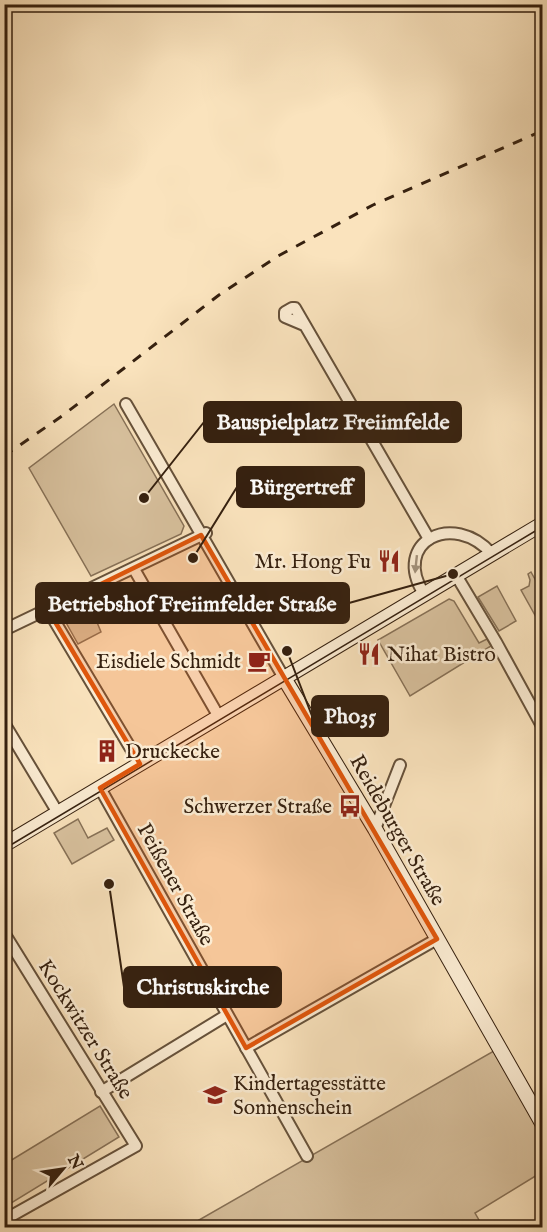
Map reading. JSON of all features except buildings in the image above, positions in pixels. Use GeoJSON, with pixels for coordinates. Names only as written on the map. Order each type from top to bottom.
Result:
{"type":"FeatureCollection","features":[{"type":"Feature","properties":{"kind":"street"},"geometry":{"type":"LineString","coordinates":[[304,325],[429,539]]}},
{"type":"Feature","properties":{"kind":"street","name":"Reideburger Straße"},"geometry":{"type":"LineString","coordinates":[[126,404],[204,534],[284,678],[375,829],[543,1122]]}},
{"type":"Feature","properties":{"kind":"street"},"geometry":{"type":"LineString","coordinates":[[4,845],[543,524]]}},
{"type":"Feature","properties":{"kind":"street"},"geometry":{"type":"LineString","coordinates":[[424,594],[415,577],[415,561],[422,546],[429,539],[440,534],[462,533],[476,540],[492,554]]}},
{"type":"Feature","properties":{"kind":"street"},"geometry":{"type":"LineString","coordinates":[[4,630],[204,534]]}},
{"type":"Feature","properties":{"kind":"street"},"geometry":{"type":"LineString","coordinates":[[134,569],[219,717]]}},
{"type":"Feature","properties":{"kind":"street"},"geometry":{"type":"LineString","coordinates":[[456,576],[543,726]]}},
{"type":"Feature","properties":{"kind":"street"},"geometry":{"type":"LineString","coordinates":[[48,610],[140,764]]}},
{"type":"Feature","properties":{"kind":"street"},"geometry":{"type":"LineString","coordinates":[[4,723],[58,813]]}},
{"type":"Feature","properties":{"kind":"street"},"geometry":{"type":"LineString","coordinates":[[375,829],[400,765]]}},
{"type":"Feature","properties":{"kind":"street","name":"Peißener Straße"},"geometry":{"type":"LineString","coordinates":[[100,788],[307,1156]]}},
{"type":"Feature","properties":{"kind":"street","name":"Kockwitzer Straße"},"geometry":{"type":"LineString","coordinates":[[4,933],[135,1146],[4,1220]]}},
{"type":"Feature","properties":{"kind":"street"},"geometry":{"type":"LineString","coordinates":[[246,1048],[437,939]]}},
{"type":"Feature","properties":{"kind":"street"},"geometry":{"type":"LineString","coordinates":[[101,1092],[227,1015]]}},
{"type":"Feature","properties":{"kind":"highlighted area"},"geometry":{"type":"Polygon","coordinates":[[[201,535],[437,939],[246,1048],[100,788],[140,764],[48,610],[201,535]]]}},
{"type":"Feature","properties":{"kind":"shaded area"},"geometry":{"type":"Polygon","coordinates":[[[114,404],[184,526],[181,534],[91,576],[29,468],[114,404]]]}},
{"type":"Feature","properties":{"kind":"shaded area"},"geometry":{"type":"Polygon","coordinates":[[[531,572],[542,592],[542,613],[536,617],[521,590],[529,586],[528,574],[531,572]]]}},
{"type":"Feature","properties":{"kind":"shaded area"},"geometry":{"type":"Polygon","coordinates":[[[497,586],[516,621],[499,631],[478,597],[497,586]]]}},
{"type":"Feature","properties":{"kind":"shaded area"},"geometry":{"type":"Polygon","coordinates":[[[449,599],[454,601],[479,643],[487,639],[491,646],[410,696],[378,640],[449,599]]]}},
{"type":"Feature","properties":{"kind":"shaded area"},"geometry":{"type":"Polygon","coordinates":[[[89,603],[101,632],[78,644],[64,619],[65,615],[89,603]]]}},
{"type":"Feature","properties":{"kind":"shaded area"},"geometry":{"type":"Polygon","coordinates":[[[78,819],[88,838],[107,828],[114,840],[72,864],[54,833],[78,819]]]}},
{"type":"Feature","properties":{"kind":"shaded area"},"geometry":{"type":"Polygon","coordinates":[[[499,1048],[542,1124],[542,1172],[475,1213],[483,1227],[185,1228],[499,1048]]]}},
{"type":"Feature","properties":{"kind":"shaded area"},"geometry":{"type":"Polygon","coordinates":[[[100,1106],[119,1137],[8,1205],[5,1199],[5,1164],[100,1106]]]}},
{"type":"Feature","properties":{"kind":"tram line"},"geometry":{"type":"LineString","coordinates":[[4,849],[542,527]]}},
{"type":"Feature","properties":{"kind":"railway"},"geometry":{"type":"LineString","coordinates":[[4,456],[62,416],[219,295],[278,256],[373,205],[542,131]]}},
{"type":"Feature","properties":{"kind":"place","name":"Bauspielplatz Freiimfelde"},"geometry":{"type":"Point","coordinates":[144,498]}},
{"type":"Feature","properties":{"kind":"place","name":"Bürgertreff"},"geometry":{"type":"Point","coordinates":[193,558]}},
{"type":"Feature","properties":{"kind":"place","name":"Mr. Hong Fu"},"geometry":{"type":"Point","coordinates":[389,561]}},
{"type":"Feature","properties":{"kind":"place","name":"Betriebshof Freiimfelder Straße"},"geometry":{"type":"Point","coordinates":[453,574]}},
{"type":"Feature","properties":{"kind":"place","name":"Pho35"},"geometry":{"type":"Point","coordinates":[287,651]}},
{"type":"Feature","properties":{"kind":"place","name":"Nihat Bistro"},"geometry":{"type":"Point","coordinates":[369,654]}},
{"type":"Feature","properties":{"kind":"place","name":"Eisdiele Schmidt"},"geometry":{"type":"Point","coordinates":[259,661]}},
{"type":"Feature","properties":{"kind":"place","name":"Druckecke"},"geometry":{"type":"Point","coordinates":[107,751]}},
{"type":"Feature","properties":{"kind":"place","name":"Schwerzer Straße"},"geometry":{"type":"Point","coordinates":[350,806]}},
{"type":"Feature","properties":{"kind":"place","name":"Christuskirche"},"geometry":{"type":"Point","coordinates":[109,884]}},
{"type":"Feature","properties":{"kind":"place","name":"Kindertagesstätte Sonnenschein"},"geometry":{"type":"Point","coordinates":[215,1095]}}]}
